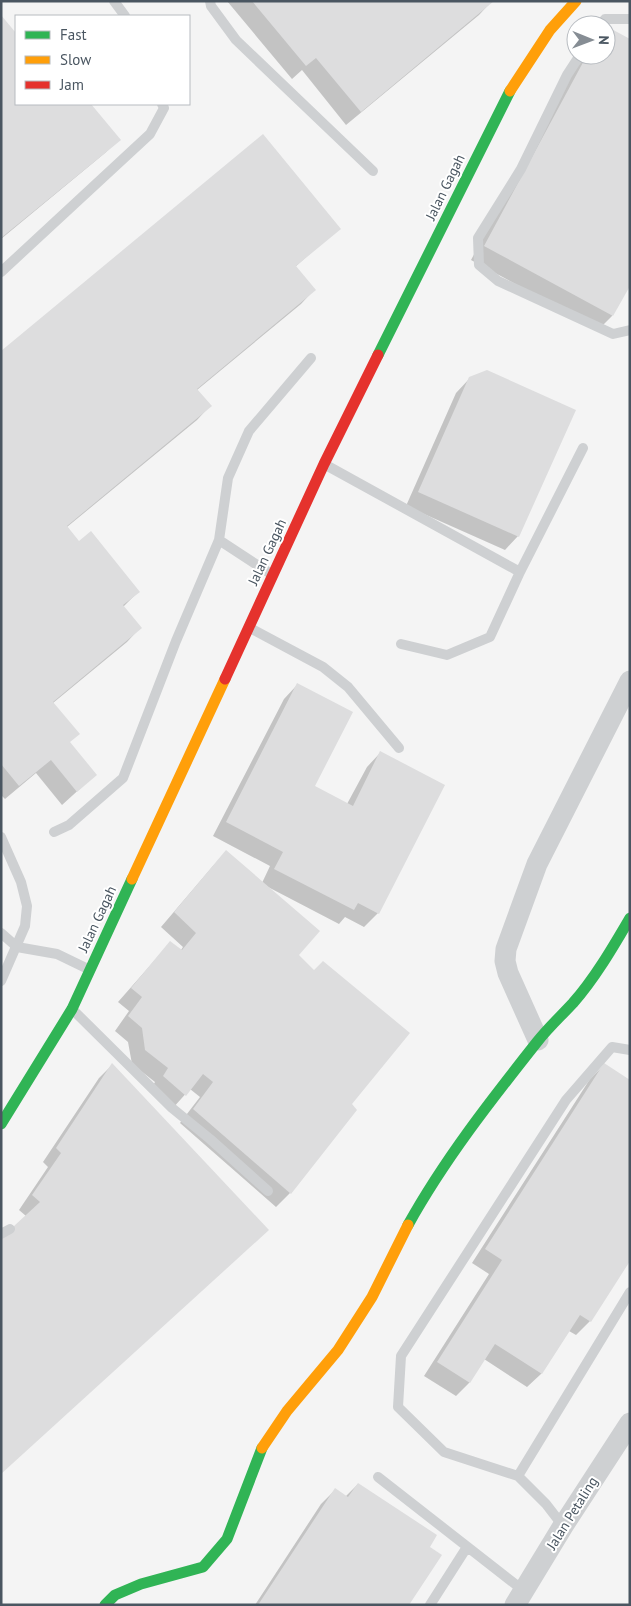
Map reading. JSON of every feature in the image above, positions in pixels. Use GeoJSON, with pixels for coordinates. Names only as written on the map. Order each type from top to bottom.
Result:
{"type":"FeatureCollection","features":[{"type":"Feature","properties":{"kind":"street","name":"Jalan Gagah"},"geometry":{"type":"LineString","coordinates":[[1,1124],[72,1009],[324,464],[510,90],[550,30],[576,1]]}},
{"type":"Feature","properties":{"kind":"street"},"geometry":{"type":"LineString","coordinates":[[538,1040],[508,974],[505,961],[506,949],[537,864],[630,681]]}},
{"type":"Feature","properties":{"kind":"street"},"geometry":{"type":"LineString","coordinates":[[104,1605],[115,1595],[141,1584],[203,1567],[227,1539],[258,1456],[267,1439],[287,1411],[338,1350],[372,1297],[396,1247],[425,1195],[538,1040],[574,1002],[613,947],[630,918]]}},
{"type":"Feature","properties":{"kind":"street","name":"Jalan Petaling"},"geometry":{"type":"LineString","coordinates":[[520,1598],[562,1526],[630,1423]]}},
{"type":"Feature","properties":{"kind":"lane"},"geometry":{"type":"LineString","coordinates":[[114,1],[124,15]]}},
{"type":"Feature","properties":{"kind":"lane"},"geometry":{"type":"LineString","coordinates":[[210,1],[210,6],[236,40],[372,171]]}},
{"type":"Feature","properties":{"kind":"lane"},"geometry":{"type":"LineString","coordinates":[[616,18],[630,19]]}},
{"type":"Feature","properties":{"kind":"lane"},"geometry":{"type":"LineString","coordinates":[[574,65],[521,169],[478,238],[479,265],[498,281],[614,334],[630,330]]}},
{"type":"Feature","properties":{"kind":"lane"},"geometry":{"type":"LineString","coordinates":[[1,272],[150,134],[164,108],[162,105]]}},
{"type":"Feature","properties":{"kind":"lane"},"geometry":{"type":"LineString","coordinates":[[54,832],[69,825],[123,778],[176,641],[219,540],[228,478],[249,430],[311,358]]}},
{"type":"Feature","properties":{"kind":"lane"},"geometry":{"type":"LineString","coordinates":[[401,644],[447,655],[490,637],[520,572],[583,448]]}},
{"type":"Feature","properties":{"kind":"lane"},"geometry":{"type":"LineString","coordinates":[[324,464],[520,572]]}},
{"type":"Feature","properties":{"kind":"lane"},"geometry":{"type":"LineString","coordinates":[[219,540],[273,575]]}},
{"type":"Feature","properties":{"kind":"lane"},"geometry":{"type":"LineString","coordinates":[[249,628],[323,667],[348,686],[400,748]]}},
{"type":"Feature","properties":{"kind":"lane"},"geometry":{"type":"LineString","coordinates":[[1,837],[21,882],[28,906],[26,926],[1,982]]}},
{"type":"Feature","properties":{"kind":"lane"},"geometry":{"type":"LineString","coordinates":[[1,933],[17,947],[57,954],[90,970]]}},
{"type":"Feature","properties":{"kind":"lane"},"geometry":{"type":"LineString","coordinates":[[72,1009],[172,1108],[268,1191]]}},
{"type":"Feature","properties":{"kind":"lane"},"geometry":{"type":"LineString","coordinates":[[562,1526],[546,1504],[518,1476],[444,1452],[398,1407],[400,1356],[566,1100],[612,1047],[630,1050]]}},
{"type":"Feature","properties":{"kind":"lane"},"geometry":{"type":"LineString","coordinates":[[518,1476],[630,1292]]}},
{"type":"Feature","properties":{"kind":"lane"},"geometry":{"type":"LineString","coordinates":[[378,1477],[467,1547],[520,1598]]}},
{"type":"Feature","properties":{"kind":"lane"},"geometry":{"type":"LineString","coordinates":[[430,1605],[467,1547]]}},
{"type":"Feature","properties":{"kind":"building"},"geometry":{"type":"Polygon","coordinates":[[[252,1],[494,1],[361,112],[316,58],[306,66],[252,1]]]}},
{"type":"Feature","properties":{"kind":"building"},"geometry":{"type":"Polygon","coordinates":[[[1,15],[15,32],[15,105],[92,105],[121,140],[1,238],[1,15]]]}},
{"type":"Feature","properties":{"kind":"building"},"geometry":{"type":"Polygon","coordinates":[[[616,31],[630,39],[630,286],[613,316],[484,246],[582,65],[616,65],[616,31]]]}},
{"type":"Feature","properties":{"kind":"building"},"geometry":{"type":"Polygon","coordinates":[[[263,134],[341,229],[296,266],[316,290],[197,389],[212,406],[67,526],[79,541],[91,531],[140,592],[123,605],[142,628],[53,702],[80,734],[70,742],[97,775],[77,792],[51,760],[19,786],[1,764],[1,351],[263,134]]]}},
{"type":"Feature","properties":{"kind":"building"},"geometry":{"type":"Polygon","coordinates":[[[487,370],[576,410],[519,537],[418,492],[469,377],[487,370]]]}},
{"type":"Feature","properties":{"kind":"building"},"geometry":{"type":"Polygon","coordinates":[[[297,683],[353,712],[315,786],[353,806],[380,751],[445,785],[379,914],[358,903],[354,910],[274,869],[283,852],[226,822],[297,683]]]}},
{"type":"Feature","properties":{"kind":"building"},"geometry":{"type":"Polygon","coordinates":[[[226,850],[320,931],[299,955],[314,970],[323,961],[410,1033],[352,1104],[357,1110],[291,1194],[193,1109],[213,1082],[203,1074],[186,1096],[163,1076],[168,1068],[145,1050],[142,1028],[128,1016],[142,997],[131,988],[170,941],[182,950],[196,933],[174,912],[226,850]]]}},
{"type":"Feature","properties":{"kind":"building"},"geometry":{"type":"Polygon","coordinates":[[[112,1063],[269,1230],[1,1474],[1,1238],[40,1202],[32,1195],[61,1153],[56,1148],[112,1063]]]}},
{"type":"Feature","properties":{"kind":"building"},"geometry":{"type":"Polygon","coordinates":[[[604,1063],[630,1080],[630,1261],[591,1322],[580,1315],[542,1374],[495,1344],[470,1383],[437,1362],[502,1260],[485,1249],[604,1063]]]}},
{"type":"Feature","properties":{"kind":"building"},"geometry":{"type":"Polygon","coordinates":[[[358,1483],[437,1535],[430,1547],[442,1555],[409,1605],[258,1605],[335,1488],[348,1497],[358,1483]]]}},
{"type":"Feature","properties":{"kind":"traffic: fast"},"geometry":{"type":"LineString","coordinates":[[378,355],[510,91]]}},
{"type":"Feature","properties":{"kind":"traffic: fast"},"geometry":{"type":"LineString","coordinates":[[1,1124],[72,1009],[132,879]]}},
{"type":"Feature","properties":{"kind":"traffic: fast"},"geometry":{"type":"LineString","coordinates":[[408,1225],[437,1177],[469,1131],[537,1042],[589,983],[630,918]]}},
{"type":"Feature","properties":{"kind":"traffic: fast"},"geometry":{"type":"LineString","coordinates":[[105,1605],[115,1595],[141,1584],[203,1567],[227,1539],[262,1448]]}},
{"type":"Feature","properties":{"kind":"traffic: slow"},"geometry":{"type":"LineString","coordinates":[[510,91],[550,30],[576,1]]}},
{"type":"Feature","properties":{"kind":"traffic: slow"},"geometry":{"type":"LineString","coordinates":[[132,879],[225,679]]}},
{"type":"Feature","properties":{"kind":"traffic: slow"},"geometry":{"type":"LineString","coordinates":[[262,1448],[287,1411],[338,1350],[372,1297],[408,1225]]}},
{"type":"Feature","properties":{"kind":"traffic: jam"},"geometry":{"type":"LineString","coordinates":[[225,679],[324,464],[378,355]]}}]}
